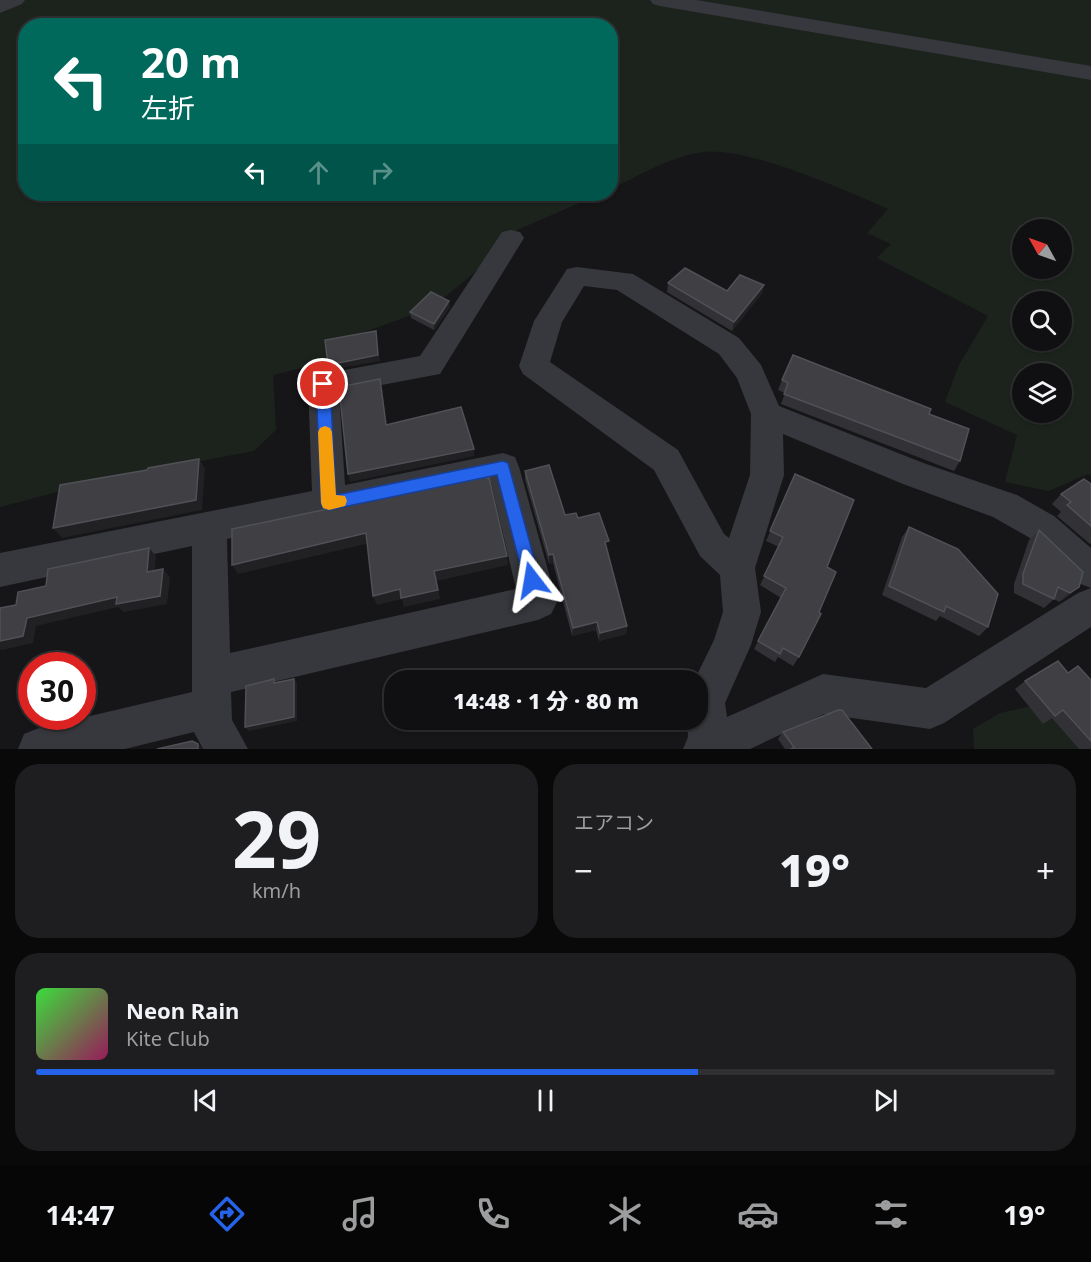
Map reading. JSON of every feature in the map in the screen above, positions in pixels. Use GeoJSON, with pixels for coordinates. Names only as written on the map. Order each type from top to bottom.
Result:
{"type":"FeatureCollection","features":[{"type":"Feature","properties":{"kind":"street"},"geometry":{"type":"LineString","coordinates":[[0,8],[16,0]]}},
{"type":"Feature","properties":{"kind":"street"},"geometry":{"type":"LineString","coordinates":[[660,0],[1091,73]]}},
{"type":"Feature","properties":{"kind":"street"},"geometry":{"type":"LineString","coordinates":[[329,503],[323,384],[429,366],[511,238]]}},
{"type":"Feature","properties":{"kind":"street"},"geometry":{"type":"LineString","coordinates":[[737,568],[712,544],[666,460],[534,366],[548,321],[577,276],[623,281],[729,346],[750,373],[767,414],[767,475],[737,568],[742,612],[732,645],[705,702],[707,748],[823,694],[930,709],[1091,606]]}},
{"type":"Feature","properties":{"kind":"street"},"geometry":{"type":"LineString","coordinates":[[767,414],[915,474],[1005,506],[1042,527],[1091,571]]}},
{"type":"Feature","properties":{"kind":"street"},"geometry":{"type":"LineString","coordinates":[[0,570],[503,468],[538,602],[211,692],[39,749]]}},
{"type":"Feature","properties":{"kind":"street"},"geometry":{"type":"LineString","coordinates":[[209,528],[212,725],[227,749]]}},
{"type":"Feature","properties":{"kind":"shaded area"},"geometry":{"type":"Polygon","coordinates":[[[0,0],[1091,0],[1091,476],[1088,474],[1049,491],[1005,482],[1017,435],[945,402],[959,365],[988,316],[877,258],[891,244],[867,233],[888,209],[771,163],[723,152],[692,154],[656,167],[618,186],[618,18],[18,18],[18,201],[584,201],[515,231],[472,275],[431,308],[334,343],[323,363],[273,375],[276,430],[254,451],[111,478],[0,507],[0,0]]]}},
{"type":"Feature","properties":{"kind":"shaded area"},"geometry":{"type":"Polygon","coordinates":[[[1040,704],[1087,749],[974,749],[973,729],[1000,713],[1040,704]]]}},
{"type":"Feature","properties":{"kind":"building"},"geometry":{"type":"Polygon","coordinates":[[[685,268],[727,291],[740,275],[764,285],[734,322],[668,283],[685,268]]]}},
{"type":"Feature","properties":{"kind":"building"},"geometry":{"type":"Polygon","coordinates":[[[431,292],[449,301],[434,324],[410,312],[431,292]]]}},
{"type":"Feature","properties":{"kind":"building"},"geometry":{"type":"Polygon","coordinates":[[[376,331],[378,355],[328,365],[325,340],[376,331]]]}},
{"type":"Feature","properties":{"kind":"building"},"geometry":{"type":"Polygon","coordinates":[[[793,355],[931,409],[929,414],[969,429],[960,461],[784,394],[788,383],[782,380],[793,355]]]}},
{"type":"Feature","properties":{"kind":"building"},"geometry":{"type":"Polygon","coordinates":[[[380,379],[386,425],[461,407],[474,449],[348,474],[339,387],[380,379]]]}},
{"type":"Feature","properties":{"kind":"building"},"geometry":{"type":"Polygon","coordinates":[[[199,459],[196,500],[53,528],[60,485],[199,459]]]}},
{"type":"Feature","properties":{"kind":"building"},"geometry":{"type":"Polygon","coordinates":[[[549,465],[565,515],[576,513],[578,518],[599,513],[609,541],[605,542],[627,626],[600,633],[597,622],[573,628],[553,554],[549,555],[525,471],[549,465]]]}},
{"type":"Feature","properties":{"kind":"building"},"geometry":{"type":"Polygon","coordinates":[[[795,474],[854,500],[827,567],[836,572],[819,612],[821,614],[799,657],[783,648],[780,654],[758,641],[786,588],[764,576],[783,537],[770,531],[795,474]]]}},
{"type":"Feature","properties":{"kind":"building"},"geometry":{"type":"Polygon","coordinates":[[[485,476],[489,478],[507,556],[434,571],[438,590],[401,598],[400,589],[373,596],[366,533],[232,565],[232,529],[485,476]]]}},
{"type":"Feature","properties":{"kind":"building"},"geometry":{"type":"Polygon","coordinates":[[[1084,479],[1091,484],[1091,526],[1067,505],[1071,502],[1061,494],[1084,479]]]}},
{"type":"Feature","properties":{"kind":"building"},"geometry":{"type":"Polygon","coordinates":[[[909,527],[958,549],[998,594],[988,627],[946,606],[944,612],[889,586],[909,527]]]}},
{"type":"Feature","properties":{"kind":"building"},"geometry":{"type":"Polygon","coordinates":[[[1039,530],[1083,572],[1079,587],[1070,593],[1058,587],[1054,599],[1023,584],[1023,574],[1039,530]]]}},
{"type":"Feature","properties":{"kind":"building"},"geometry":{"type":"Polygon","coordinates":[[[149,548],[147,572],[163,569],[160,596],[116,604],[117,597],[27,618],[23,636],[0,641],[0,608],[16,605],[18,592],[46,586],[48,569],[149,548]]]}},
{"type":"Feature","properties":{"kind":"building"},"geometry":{"type":"Polygon","coordinates":[[[1058,661],[1068,673],[1078,666],[1091,680],[1091,741],[1063,710],[1055,716],[1025,681],[1058,661]]]}},
{"type":"Feature","properties":{"kind":"building"},"geometry":{"type":"Polygon","coordinates":[[[274,679],[274,683],[294,679],[294,717],[245,727],[246,686],[274,679]]]}},
{"type":"Feature","properties":{"kind":"building"},"geometry":{"type":"Polygon","coordinates":[[[842,710],[872,749],[791,749],[794,747],[783,732],[842,710]]]}},
{"type":"Feature","properties":{"kind":"building"},"geometry":{"type":"Polygon","coordinates":[[[192,741],[198,744],[198,749],[157,749],[192,741]]]}},
{"type":"Feature","properties":{"kind":"slow traffic"},"geometry":{"type":"LineString","coordinates":[[325,432],[329,503],[339,501]]}},
{"type":"Feature","properties":{"kind":"route"},"geometry":{"type":"LineString","coordinates":[[323,384],[329,503],[503,468],[532,580]]}}]}
